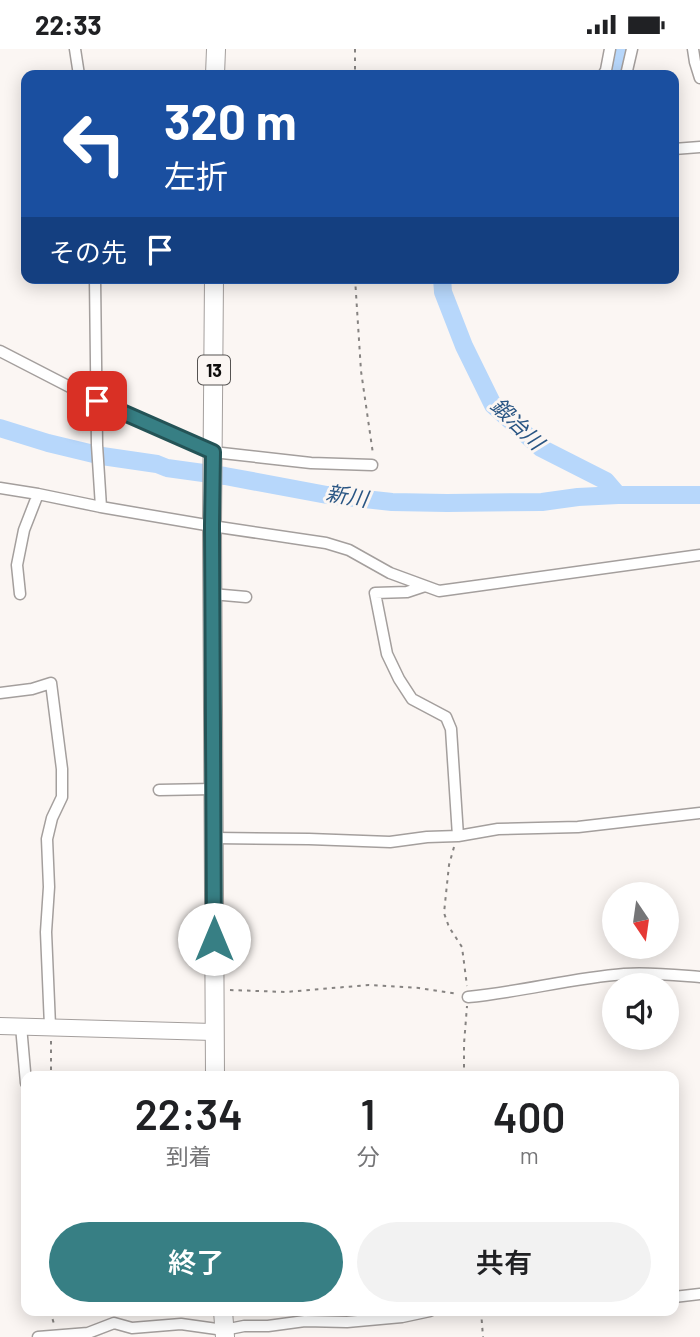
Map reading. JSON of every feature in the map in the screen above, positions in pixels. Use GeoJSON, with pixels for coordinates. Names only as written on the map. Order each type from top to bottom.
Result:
{"type":"FeatureCollection","features":[{"type":"Feature","properties":{"kind":"main road"},"geometry":{"type":"LineString","coordinates":[[215,70],[216,49]]}},
{"type":"Feature","properties":{"kind":"main road","name":"13"},"geometry":{"type":"LineString","coordinates":[[214,284],[212,594],[215,1071]]}},
{"type":"Feature","properties":{"kind":"street"},"geometry":{"type":"LineString","coordinates":[[75,49],[78,70]]}},
{"type":"Feature","properties":{"kind":"street"},"geometry":{"type":"LineString","coordinates":[[606,70],[610,49]]}},
{"type":"Feature","properties":{"kind":"street"},"geometry":{"type":"LineString","coordinates":[[627,70],[632,49]]}},
{"type":"Feature","properties":{"kind":"street"},"geometry":{"type":"LineString","coordinates":[[693,49],[700,78]]}},
{"type":"Feature","properties":{"kind":"street"},"geometry":{"type":"LineString","coordinates":[[679,149],[700,147]]}},
{"type":"Feature","properties":{"kind":"street"},"geometry":{"type":"LineString","coordinates":[[95,284],[97,445],[102,507]]}},
{"type":"Feature","properties":{"kind":"street"},"geometry":{"type":"LineString","coordinates":[[0,351],[213,457],[372,465]]}},
{"type":"Feature","properties":{"kind":"street"},"geometry":{"type":"LineString","coordinates":[[0,488],[102,507],[212,518],[326,543],[349,550],[390,573],[439,591],[700,555]]}},
{"type":"Feature","properties":{"kind":"street"},"geometry":{"type":"LineString","coordinates":[[20,594],[17,565],[24,530],[38,493]]}},
{"type":"Feature","properties":{"kind":"street"},"geometry":{"type":"LineString","coordinates":[[425,586],[407,592],[375,593],[387,654],[399,679],[412,699],[446,717],[451,729],[458,837]]}},
{"type":"Feature","properties":{"kind":"street"},"geometry":{"type":"LineString","coordinates":[[212,594],[246,597]]}},
{"type":"Feature","properties":{"kind":"street"},"geometry":{"type":"LineString","coordinates":[[0,693],[32,689],[51,683],[62,769],[62,797],[51,818],[47,839],[49,887],[46,932],[50,1026]]}},
{"type":"Feature","properties":{"kind":"street"},"geometry":{"type":"LineString","coordinates":[[159,790],[213,789]]}},
{"type":"Feature","properties":{"kind":"street"},"geometry":{"type":"LineString","coordinates":[[214,838],[390,842],[427,837],[458,837],[498,829],[578,827],[700,813]]}},
{"type":"Feature","properties":{"kind":"street"},"geometry":{"type":"LineString","coordinates":[[468,997],[624,974],[653,973],[700,977]]}},
{"type":"Feature","properties":{"kind":"street"},"geometry":{"type":"LineString","coordinates":[[0,1026],[214,1032]]}},
{"type":"Feature","properties":{"kind":"street"},"geometry":{"type":"LineString","coordinates":[[21,1026],[25,1071]]}},
{"type":"Feature","properties":{"kind":"street"},"geometry":{"type":"LineString","coordinates":[[679,1296],[700,1294]]}},
{"type":"Feature","properties":{"kind":"street"},"geometry":{"type":"LineString","coordinates":[[38,1337],[88,1333],[114,1317],[132,1328],[181,1324],[225,1333],[244,1326],[305,1321],[347,1322],[407,1316]]}},
{"type":"Feature","properties":{"kind":"path"},"geometry":{"type":"LineString","coordinates":[[355,49],[355,70]]}},
{"type":"Feature","properties":{"kind":"path"},"geometry":{"type":"LineString","coordinates":[[355,284],[360,371],[374,458],[372,465]]}},
{"type":"Feature","properties":{"kind":"path"},"geometry":{"type":"LineString","coordinates":[[458,837],[449,865],[444,912],[449,927],[462,947],[468,997],[464,1071]]}},
{"type":"Feature","properties":{"kind":"path"},"geometry":{"type":"LineString","coordinates":[[215,989],[285,992],[369,985],[430,989],[468,997]]}},
{"type":"Feature","properties":{"kind":"path"},"geometry":{"type":"LineString","coordinates":[[50,1026],[51,1071]]}},
{"type":"Feature","properties":{"kind":"path"},"geometry":{"type":"LineString","coordinates":[[52,1316],[58,1336]]}},
{"type":"Feature","properties":{"kind":"path"},"geometry":{"type":"LineString","coordinates":[[481,1316],[483,1337]]}},
{"type":"Feature","properties":{"kind":"waterway","name":"鍛冶川"},"geometry":{"type":"LineString","coordinates":[[616,70],[622,49]]}},
{"type":"Feature","properties":{"kind":"waterway","name":"鍛冶川"},"geometry":{"type":"LineString","coordinates":[[442,284],[464,346],[493,405],[541,448],[606,481],[618,495]]}},
{"type":"Feature","properties":{"kind":"waterway","name":"新川"},"geometry":{"type":"LineString","coordinates":[[0,428],[102,456],[327,495],[392,502],[542,502],[618,495],[700,495]]}},
{"type":"Feature","properties":{"kind":"route"},"geometry":{"type":"LineString","coordinates":[[97,401],[213,452],[214,939]]}}]}
